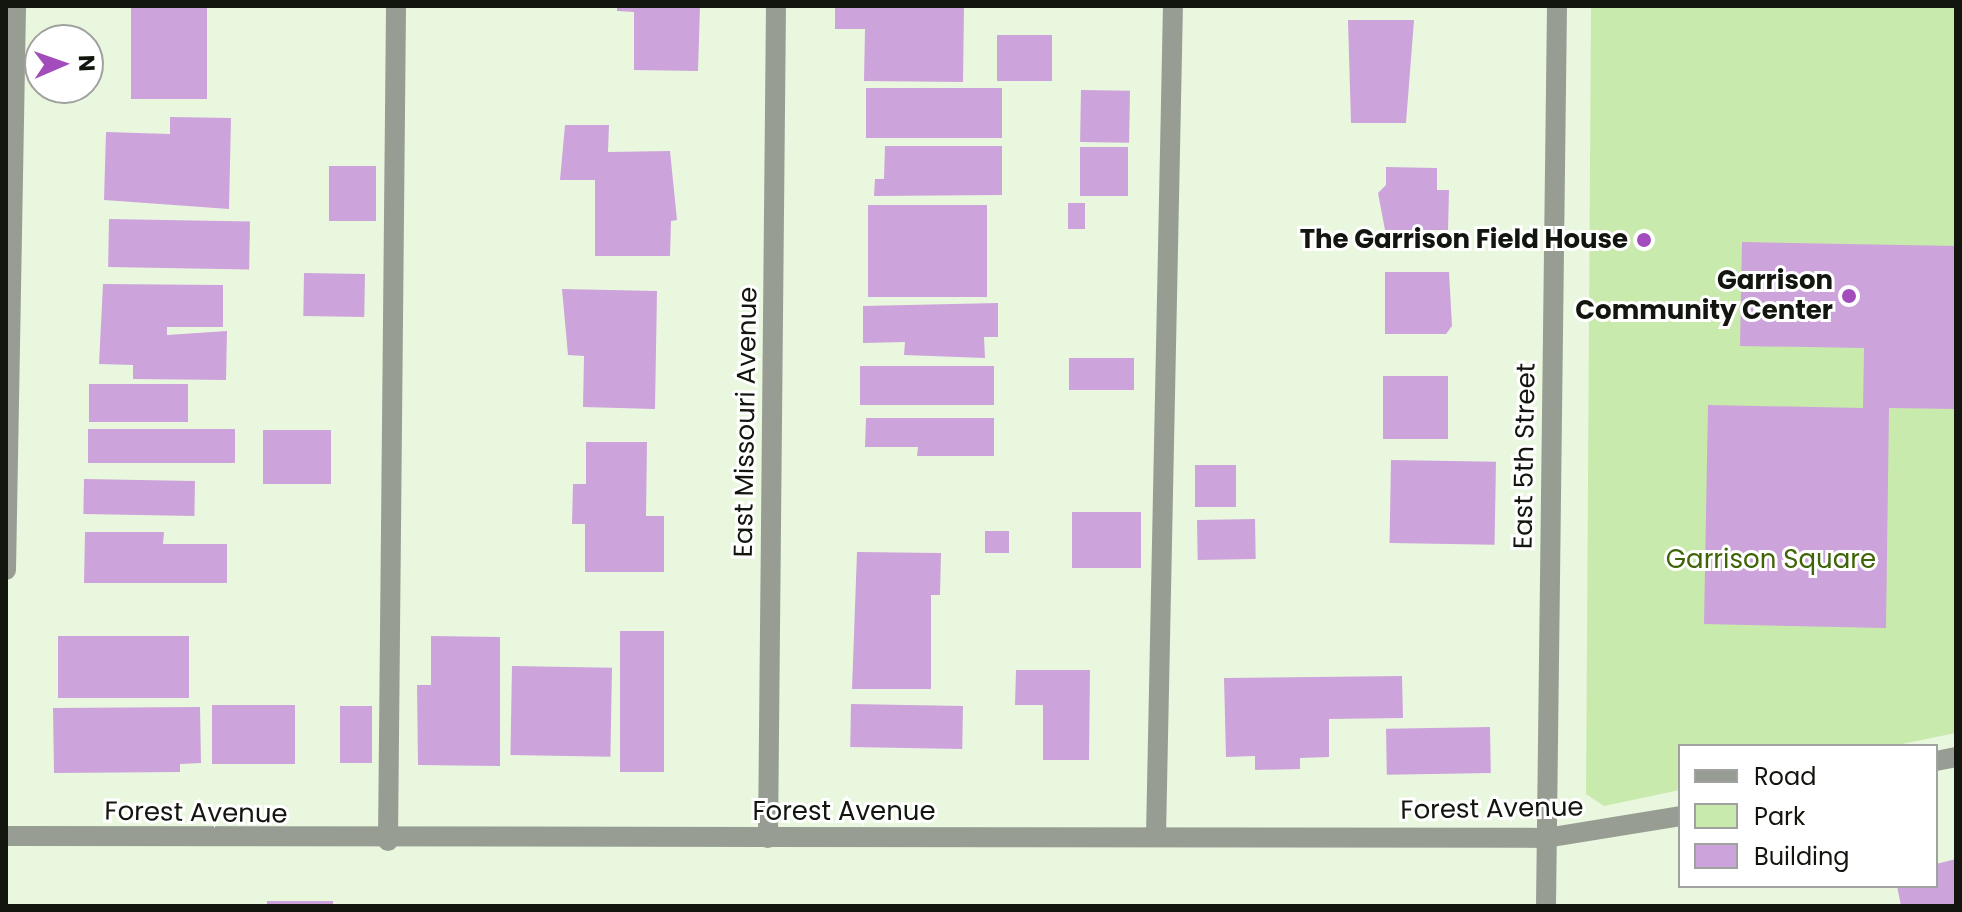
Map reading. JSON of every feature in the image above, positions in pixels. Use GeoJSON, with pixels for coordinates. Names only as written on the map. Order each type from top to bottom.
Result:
{"type":"FeatureCollection","features":[{"type":"Feature","properties":{"kind":"street"},"geometry":{"type":"LineString","coordinates":[[6,570],[16,6]]}},
{"type":"Feature","properties":{"kind":"street"},"geometry":{"type":"LineString","coordinates":[[388,841],[396,6]]}},
{"type":"Feature","properties":{"kind":"street","name":"East Missouri Avenue"},"geometry":{"type":"LineString","coordinates":[[768,838],[776,6]]}},
{"type":"Feature","properties":{"kind":"street"},"geometry":{"type":"LineString","coordinates":[[1156,836],[1173,6]]}},
{"type":"Feature","properties":{"kind":"street","name":"East 5th Street"},"geometry":{"type":"LineString","coordinates":[[1546,906],[1557,6]]}},
{"type":"Feature","properties":{"kind":"street","name":"Forest Avenue"},"geometry":{"type":"LineString","coordinates":[[6,836],[388,841],[1156,836],[1546,838],[1678,816]]}},
{"type":"Feature","properties":{"kind":"green space","name":"Garrison Square"},"geometry":{"type":"Polygon","coordinates":[[[1591,6],[1956,6],[1956,733],[1902,744],[1678,744],[1678,790],[1604,806],[1586,794],[1591,6]]]}},
{"type":"Feature","properties":{"kind":"building"},"geometry":{"type":"Polygon","coordinates":[[[131,6],[207,6],[207,99],[131,99],[131,6]]]}},
{"type":"Feature","properties":{"kind":"building"},"geometry":{"type":"Polygon","coordinates":[[[617,6],[700,6],[698,71],[634,70],[634,12],[617,11],[617,6]]]}},
{"type":"Feature","properties":{"kind":"building"},"geometry":{"type":"Polygon","coordinates":[[[835,6],[964,6],[963,82],[864,81],[865,29],[835,29],[835,6]]]}},
{"type":"Feature","properties":{"kind":"building"},"geometry":{"type":"Polygon","coordinates":[[[1348,20],[1414,20],[1406,123],[1351,123],[1348,20]]]}},
{"type":"Feature","properties":{"kind":"building"},"geometry":{"type":"Polygon","coordinates":[[[997,35],[1052,35],[1052,81],[997,81],[997,35]]]}},
{"type":"Feature","properties":{"kind":"building"},"geometry":{"type":"Polygon","coordinates":[[[866,88],[1002,88],[1002,138],[866,138],[866,88]]]}},
{"type":"Feature","properties":{"kind":"building"},"geometry":{"type":"Polygon","coordinates":[[[1081,90],[1130,91],[1129,143],[1080,142],[1081,90]]]}},
{"type":"Feature","properties":{"kind":"building"},"geometry":{"type":"Polygon","coordinates":[[[170,117],[231,118],[229,209],[104,200],[106,132],[170,134],[170,117]]]}},
{"type":"Feature","properties":{"kind":"building"},"geometry":{"type":"Polygon","coordinates":[[[565,125],[609,125],[608,152],[670,151],[677,220],[671,221],[670,256],[595,256],[595,180],[560,180],[565,125]]]}},
{"type":"Feature","properties":{"kind":"building"},"geometry":{"type":"Polygon","coordinates":[[[885,146],[1002,146],[1002,195],[874,196],[875,179],[884,179],[885,146]]]}},
{"type":"Feature","properties":{"kind":"building"},"geometry":{"type":"Polygon","coordinates":[[[1080,147],[1128,147],[1128,196],[1080,196],[1080,147]]]}},
{"type":"Feature","properties":{"kind":"building"},"geometry":{"type":"Polygon","coordinates":[[[329,166],[376,166],[376,221],[329,221],[329,166]]]}},
{"type":"Feature","properties":{"kind":"building"},"geometry":{"type":"Polygon","coordinates":[[[1386,167],[1437,168],[1437,190],[1449,190],[1448,230],[1385,230],[1378,193],[1386,185],[1386,167]]]}},
{"type":"Feature","properties":{"kind":"building"},"geometry":{"type":"Polygon","coordinates":[[[1068,203],[1085,203],[1085,229],[1068,229],[1068,203]]]}},
{"type":"Feature","properties":{"kind":"building"},"geometry":{"type":"Polygon","coordinates":[[[868,205],[987,205],[987,297],[868,297],[868,205]]]}},
{"type":"Feature","properties":{"kind":"building"},"geometry":{"type":"Polygon","coordinates":[[[109,219],[250,221],[249,269],[108,267],[109,219]]]}},
{"type":"Feature","properties":{"kind":"building"},"geometry":{"type":"Polygon","coordinates":[[[1742,242],[1956,246],[1956,409],[1889,408],[1886,628],[1704,624],[1708,405],[1863,408],[1864,348],[1740,346],[1742,242]]]}},
{"type":"Feature","properties":{"kind":"building"},"geometry":{"type":"Polygon","coordinates":[[[1385,272],[1449,272],[1452,326],[1446,334],[1385,334],[1385,272]]]}},
{"type":"Feature","properties":{"kind":"building"},"geometry":{"type":"Polygon","coordinates":[[[304,273],[365,274],[364,317],[303,316],[304,273]]]}},
{"type":"Feature","properties":{"kind":"building"},"geometry":{"type":"Polygon","coordinates":[[[103,284],[223,285],[223,327],[167,327],[167,335],[227,331],[226,380],[133,379],[133,365],[99,364],[103,284]]]}},
{"type":"Feature","properties":{"kind":"building"},"geometry":{"type":"Polygon","coordinates":[[[562,289],[657,291],[655,409],[583,407],[584,356],[568,355],[562,289]]]}},
{"type":"Feature","properties":{"kind":"building"},"geometry":{"type":"Polygon","coordinates":[[[998,303],[998,337],[984,337],[985,358],[904,355],[905,342],[863,343],[863,306],[998,303]]]}},
{"type":"Feature","properties":{"kind":"building"},"geometry":{"type":"Polygon","coordinates":[[[1069,358],[1134,358],[1134,390],[1069,390],[1069,358]]]}},
{"type":"Feature","properties":{"kind":"building"},"geometry":{"type":"Polygon","coordinates":[[[860,366],[994,366],[994,405],[860,405],[860,366]]]}},
{"type":"Feature","properties":{"kind":"building"},"geometry":{"type":"Polygon","coordinates":[[[1383,376],[1448,376],[1448,439],[1383,439],[1383,376]]]}},
{"type":"Feature","properties":{"kind":"building"},"geometry":{"type":"Polygon","coordinates":[[[89,384],[188,384],[188,422],[89,422],[89,384]]]}},
{"type":"Feature","properties":{"kind":"building"},"geometry":{"type":"Polygon","coordinates":[[[866,418],[994,418],[994,456],[917,456],[918,447],[865,447],[866,418]]]}},
{"type":"Feature","properties":{"kind":"building"},"geometry":{"type":"Polygon","coordinates":[[[88,429],[235,429],[235,463],[88,463],[88,429]]]}},
{"type":"Feature","properties":{"kind":"building"},"geometry":{"type":"Polygon","coordinates":[[[263,430],[331,430],[331,484],[263,484],[263,430]]]}},
{"type":"Feature","properties":{"kind":"building"},"geometry":{"type":"Polygon","coordinates":[[[586,442],[647,442],[646,516],[664,516],[664,572],[585,572],[585,524],[572,524],[573,484],[586,484],[586,442]]]}},
{"type":"Feature","properties":{"kind":"building"},"geometry":{"type":"Polygon","coordinates":[[[1391,460],[1496,462],[1495,545],[1390,543],[1391,460]]]}},
{"type":"Feature","properties":{"kind":"building"},"geometry":{"type":"Polygon","coordinates":[[[1195,465],[1236,465],[1236,507],[1195,507],[1195,465]]]}},
{"type":"Feature","properties":{"kind":"building"},"geometry":{"type":"Polygon","coordinates":[[[84,479],[195,481],[194,516],[83,514],[84,479]]]}},
{"type":"Feature","properties":{"kind":"building"},"geometry":{"type":"Polygon","coordinates":[[[1072,512],[1141,512],[1141,568],[1072,568],[1072,512]]]}},
{"type":"Feature","properties":{"kind":"building"},"geometry":{"type":"Polygon","coordinates":[[[1255,519],[1256,559],[1198,560],[1197,520],[1255,519]]]}},
{"type":"Feature","properties":{"kind":"building"},"geometry":{"type":"Polygon","coordinates":[[[985,531],[1009,531],[1009,553],[985,553],[985,531]]]}},
{"type":"Feature","properties":{"kind":"building"},"geometry":{"type":"Polygon","coordinates":[[[85,532],[164,532],[163,544],[227,544],[227,583],[84,583],[85,532]]]}},
{"type":"Feature","properties":{"kind":"building"},"geometry":{"type":"Polygon","coordinates":[[[857,552],[941,553],[940,595],[931,595],[931,689],[852,689],[857,552]]]}},
{"type":"Feature","properties":{"kind":"building"},"geometry":{"type":"Polygon","coordinates":[[[620,631],[664,631],[664,772],[620,772],[620,631]]]}},
{"type":"Feature","properties":{"kind":"building"},"geometry":{"type":"Polygon","coordinates":[[[58,636],[189,636],[189,698],[58,698],[58,636]]]}},
{"type":"Feature","properties":{"kind":"building"},"geometry":{"type":"Polygon","coordinates":[[[431,636],[500,637],[500,766],[418,765],[417,685],[431,685],[431,636]]]}},
{"type":"Feature","properties":{"kind":"building"},"geometry":{"type":"Polygon","coordinates":[[[512,666],[612,668],[610,757],[510,755],[512,666]]]}},
{"type":"Feature","properties":{"kind":"building"},"geometry":{"type":"Polygon","coordinates":[[[1016,670],[1090,670],[1089,760],[1043,760],[1043,705],[1015,705],[1016,670]]]}},
{"type":"Feature","properties":{"kind":"building"},"geometry":{"type":"Polygon","coordinates":[[[1402,676],[1403,718],[1329,719],[1329,757],[1300,758],[1300,769],[1255,770],[1255,756],[1226,757],[1224,678],[1402,676]]]}},
{"type":"Feature","properties":{"kind":"building"},"geometry":{"type":"Polygon","coordinates":[[[851,704],[963,706],[962,749],[850,747],[851,704]]]}},
{"type":"Feature","properties":{"kind":"building"},"geometry":{"type":"Polygon","coordinates":[[[212,705],[295,705],[295,764],[212,764],[212,705]]]}},
{"type":"Feature","properties":{"kind":"building"},"geometry":{"type":"Polygon","coordinates":[[[340,706],[372,706],[372,763],[340,763],[340,706]]]}},
{"type":"Feature","properties":{"kind":"building"},"geometry":{"type":"Polygon","coordinates":[[[200,707],[201,763],[180,764],[180,772],[54,773],[53,708],[200,707]]]}},
{"type":"Feature","properties":{"kind":"building"},"geometry":{"type":"Polygon","coordinates":[[[1490,727],[1491,773],[1387,775],[1386,729],[1490,727]]]}},
{"type":"Feature","properties":{"kind":"building"},"geometry":{"type":"Polygon","coordinates":[[[1956,859],[1956,906],[1901,906],[1897,888],[1938,888],[1938,864],[1956,859]]]}},
{"type":"Feature","properties":{"kind":"building"},"geometry":{"type":"Polygon","coordinates":[[[267,901],[333,901],[333,906],[267,906],[267,901]]]}},
{"type":"Feature","properties":{"kind":"place","name":"The Garrison Field House"},"geometry":{"type":"Point","coordinates":[1644,240]}},
{"type":"Feature","properties":{"kind":"place","name":"Garrison Community Center"},"geometry":{"type":"Point","coordinates":[1849,296]}}]}
